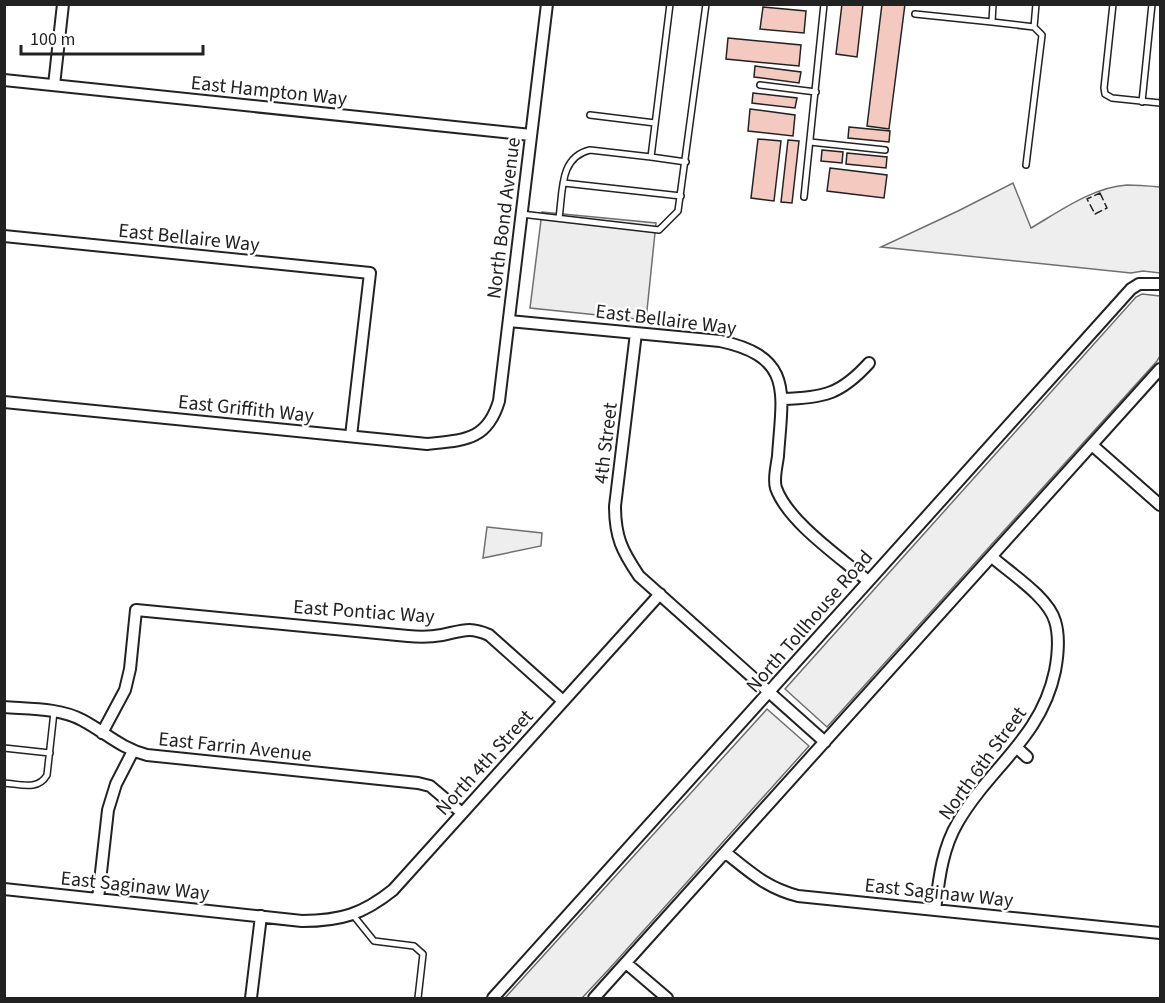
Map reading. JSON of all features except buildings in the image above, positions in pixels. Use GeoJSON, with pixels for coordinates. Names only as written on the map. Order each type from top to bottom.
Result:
{"type":"FeatureCollection","features":[{"type":"Feature","properties":{"kind":"street"},"geometry":{"type":"LineString","coordinates":[[54,85],[63,4]]}},
{"type":"Feature","properties":{"kind":"street","name":"North Bond Avenue"},"geometry":{"type":"LineString","coordinates":[[482,432],[494,417],[499,401],[547,4]]}},
{"type":"Feature","properties":{"kind":"street","name":"East Hampton Way"},"geometry":{"type":"LineString","coordinates":[[4,80],[531,135]]}},
{"type":"Feature","properties":{"kind":"street","name":"East Bellaire Way"},"geometry":{"type":"LineString","coordinates":[[4,237],[370,273],[351,436]]}},
{"type":"Feature","properties":{"kind":"street","name":"North Tollhouse Road"},"geometry":{"type":"LineString","coordinates":[[493,999],[771,693],[868,581],[1131,289],[1139,284],[1161,284]]}},
{"type":"Feature","properties":{"kind":"street","name":"East Bellaire Way"},"geometry":{"type":"LineString","coordinates":[[509,321],[720,341],[742,346],[762,356],[776,372],[782,399],[776,486],[792,516],[868,581]]}},
{"type":"Feature","properties":{"kind":"street","name":"4th Street"},"geometry":{"type":"LineString","coordinates":[[636,333],[615,506],[615,524],[624,555],[639,576],[660,594]]}},
{"type":"Feature","properties":{"kind":"street"},"geometry":{"type":"LineString","coordinates":[[782,399],[825,395],[842,388],[870,363]]}},
{"type":"Feature","properties":{"kind":"street"},"geometry":{"type":"LineString","coordinates":[[594,999],[1161,369]]}},
{"type":"Feature","properties":{"kind":"street","name":"East Griffith Way"},"geometry":{"type":"LineString","coordinates":[[4,402],[427,444],[459,441],[482,432]]}},
{"type":"Feature","properties":{"kind":"street"},"geometry":{"type":"LineString","coordinates":[[1092,445],[1161,505]]}},
{"type":"Feature","properties":{"kind":"street","name":"North 6th Street"},"geometry":{"type":"LineString","coordinates":[[935,910],[940,870],[945,850],[956,825],[971,802],[1036,723],[1046,702],[1055,670],[1058,641],[1055,620],[1043,600],[992,557]]}},
{"type":"Feature","properties":{"kind":"street"},"geometry":{"type":"LineString","coordinates":[[660,594],[825,742]]}},
{"type":"Feature","properties":{"kind":"street","name":"North 4th Street"},"geometry":{"type":"LineString","coordinates":[[261,916],[320,921],[353,915],[375,904],[393,890],[660,594]]}},
{"type":"Feature","properties":{"kind":"street","name":"East Pontiac Way"},"geometry":{"type":"LineString","coordinates":[[102,733],[125,690],[130,669],[136,610],[408,636],[440,636],[467,629],[478,631],[489,635],[563,701]]}},
{"type":"Feature","properties":{"kind":"street","name":"East Farrin Avenue"},"geometry":{"type":"LineString","coordinates":[[4,707],[54,712],[82,720],[133,751],[147,755],[418,783],[430,786],[462,813]]}},
{"type":"Feature","properties":{"kind":"street"},"geometry":{"type":"LineString","coordinates":[[1017,748],[1028,757]]}},
{"type":"Feature","properties":{"kind":"street"},"geometry":{"type":"LineString","coordinates":[[98,899],[108,810],[116,784],[133,751]]}},
{"type":"Feature","properties":{"kind":"street","name":"East Saginaw Way"},"geometry":{"type":"LineString","coordinates":[[726,853],[764,884],[789,894],[1161,933]]}},
{"type":"Feature","properties":{"kind":"street","name":"East Saginaw Way"},"geometry":{"type":"LineString","coordinates":[[4,890],[261,916]]}},
{"type":"Feature","properties":{"kind":"street"},"geometry":{"type":"LineString","coordinates":[[251,999],[261,916]]}},
{"type":"Feature","properties":{"kind":"street"},"geometry":{"type":"LineString","coordinates":[[626,963],[667,999]]}},
{"type":"Feature","properties":{"kind":"lane"},"geometry":{"type":"LineString","coordinates":[[651,157],[670,4]]}},
{"type":"Feature","properties":{"kind":"lane"},"geometry":{"type":"LineString","coordinates":[[521,214],[659,230],[678,212],[706,4]]}},
{"type":"Feature","properties":{"kind":"lane"},"geometry":{"type":"LineString","coordinates":[[804,197],[824,4]]}},
{"type":"Feature","properties":{"kind":"lane"},"geometry":{"type":"LineString","coordinates":[[992,22],[993,4]]}},
{"type":"Feature","properties":{"kind":"lane"},"geometry":{"type":"LineString","coordinates":[[1034,27],[1036,4]]}},
{"type":"Feature","properties":{"kind":"lane"},"geometry":{"type":"LineString","coordinates":[[1113,4],[1104,88],[1106,94],[1112,99],[1161,104]]}},
{"type":"Feature","properties":{"kind":"lane"},"geometry":{"type":"LineString","coordinates":[[1142,102],[1152,4]]}},
{"type":"Feature","properties":{"kind":"lane"},"geometry":{"type":"LineString","coordinates":[[915,14],[1034,27],[1042,35],[1026,165]]}},
{"type":"Feature","properties":{"kind":"lane"},"geometry":{"type":"LineString","coordinates":[[760,85],[816,92]]}},
{"type":"Feature","properties":{"kind":"lane"},"geometry":{"type":"LineString","coordinates":[[590,115],[655,123]]}},
{"type":"Feature","properties":{"kind":"lane"},"geometry":{"type":"LineString","coordinates":[[810,142],[885,150]]}},
{"type":"Feature","properties":{"kind":"lane"},"geometry":{"type":"LineString","coordinates":[[559,218],[566,167],[571,159],[582,152],[590,150],[686,162]]}},
{"type":"Feature","properties":{"kind":"lane"},"geometry":{"type":"LineString","coordinates":[[564,183],[681,196]]}},
{"type":"Feature","properties":{"kind":"lane"},"geometry":{"type":"LineString","coordinates":[[4,783],[35,786],[43,782],[47,775],[54,712]]}},
{"type":"Feature","properties":{"kind":"lane"},"geometry":{"type":"LineString","coordinates":[[4,748],[50,753]]}},
{"type":"Feature","properties":{"kind":"lane"},"geometry":{"type":"LineString","coordinates":[[353,915],[374,941],[414,946],[423,954],[418,999]]}},
{"type":"Feature","properties":{"kind":"shaded area"},"geometry":{"type":"Polygon","coordinates":[[[1013,183],[1031,228],[1077,201],[1102,190],[1127,185],[1160,187],[1160,273],[1143,271],[1131,273],[881,247],[1013,183]]]}},
{"type":"Feature","properties":{"kind":"shaded area"},"geometry":{"type":"Polygon","coordinates":[[[542,212],[656,223],[646,320],[530,308],[542,212]]]}},
{"type":"Feature","properties":{"kind":"shaded area"},"geometry":{"type":"Polygon","coordinates":[[[1142,294],[1160,296],[1160,356],[1157,361],[827,727],[785,689],[1136,297],[1142,294]]]}},
{"type":"Feature","properties":{"kind":"shaded area"},"geometry":{"type":"Polygon","coordinates":[[[487,527],[542,533],[541,546],[483,558],[487,527]]]}},
{"type":"Feature","properties":{"kind":"shaded area"},"geometry":{"type":"Polygon","coordinates":[[[767,709],[809,746],[610,968],[582,998],[505,998],[767,709]]]}},
{"type":"Feature","properties":{"kind":"fence"},"geometry":{"type":"LineString","coordinates":[[1100,193],[1107,208],[1095,214],[1087,199],[1100,193]]}}]}
